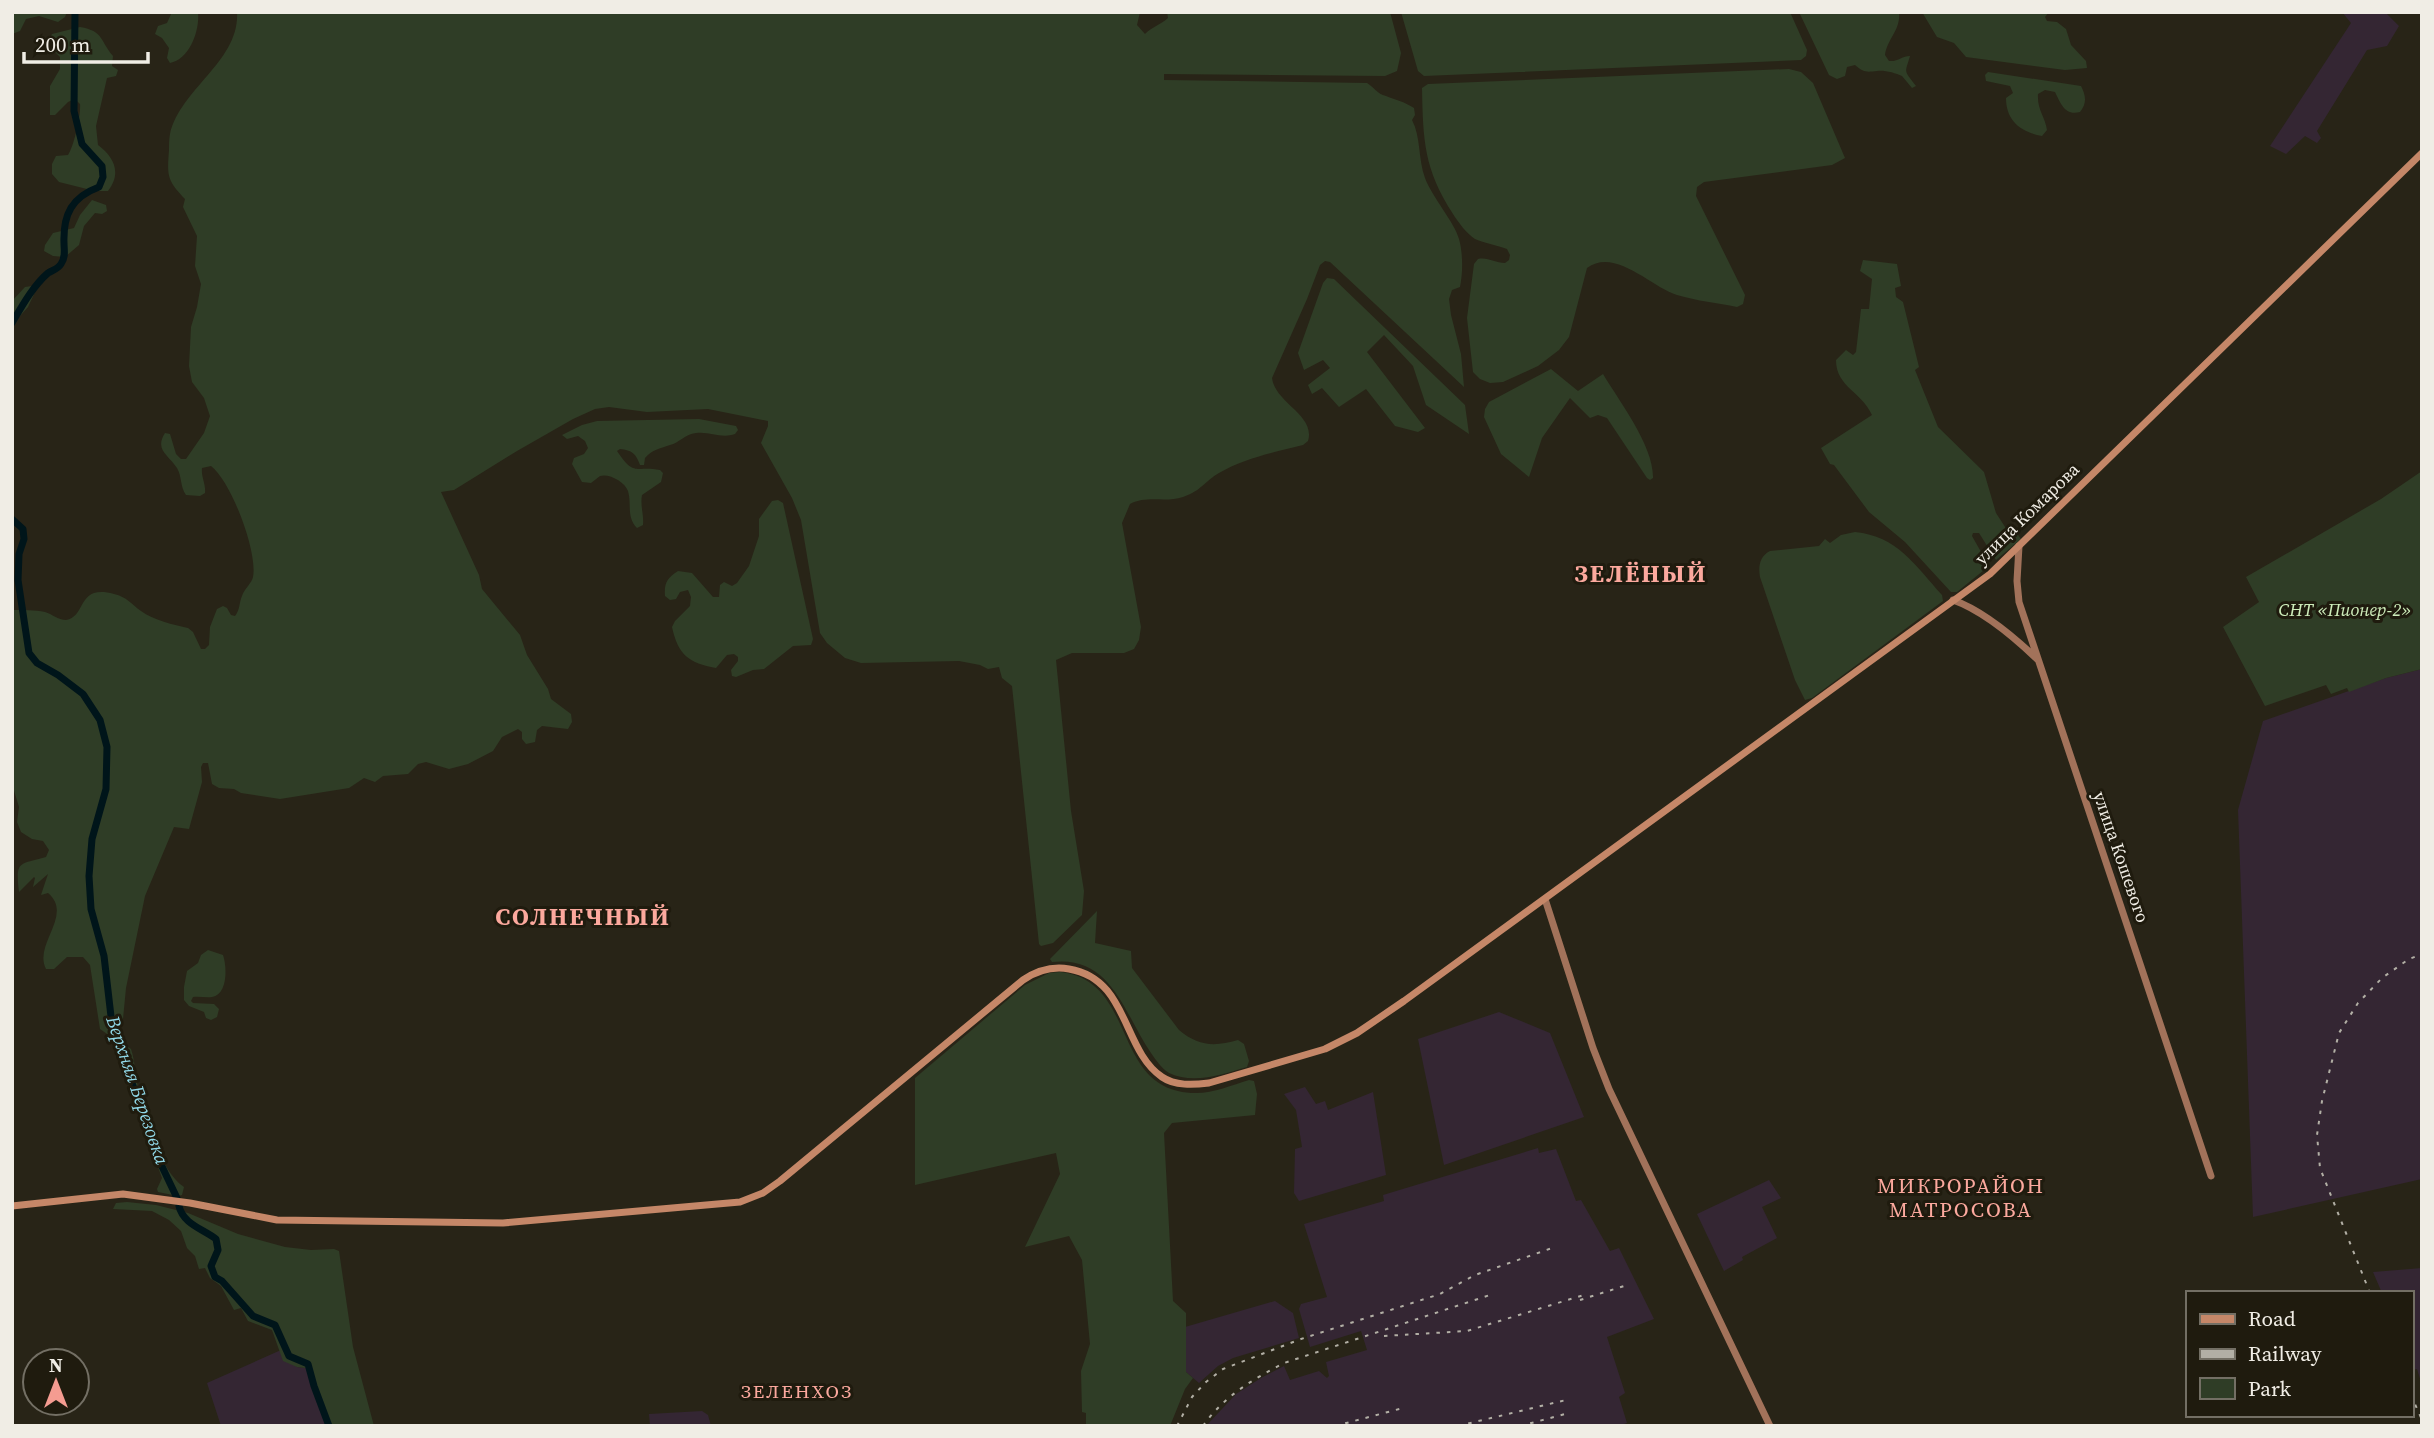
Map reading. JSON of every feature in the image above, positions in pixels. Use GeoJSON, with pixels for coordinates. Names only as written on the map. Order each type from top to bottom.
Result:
{"type":"FeatureCollection","features":[{"type":"Feature","properties":{"kind":"main road","name":"улица Комарова"},"geometry":{"type":"LineString","coordinates":[[12,1206],[124,1194],[190,1203],[277,1220],[503,1223],[740,1202],[763,1193],[780,1181],[1023,980],[1040,970],[1074,970],[1097,981],[1114,1000],[1153,1069],[1163,1078],[1175,1083],[1209,1083],[1325,1049],[1357,1034],[1990,574],[2422,153]]}},
{"type":"Feature","properties":{"kind":"main road","name":"улица Кошевого"},"geometry":{"type":"LineString","coordinates":[[2019,546],[2019,602],[2211,1176]]}},
{"type":"Feature","properties":{"kind":"main road"},"geometry":{"type":"LineString","coordinates":[[1953,600],[1972,608],[2038,659]]}},
{"type":"Feature","properties":{"kind":"main road"},"geometry":{"type":"LineString","coordinates":[[1545,899],[1609,1089],[1770,1426]]}},
{"type":"Feature","properties":{"kind":"shaded area"},"geometry":{"type":"Polygon","coordinates":[[[2342,12],[2385,12],[2399,26],[2387,46],[2367,50],[2317,131],[2321,138],[2317,143],[2305,136],[2286,154],[2270,146],[2351,23],[2342,12]]]}},
{"type":"Feature","properties":{"kind":"shaded area"},"geometry":{"type":"Polygon","coordinates":[[[2422,669],[2422,1179],[2253,1217],[2238,810],[2263,721],[2386,678],[2422,669]]]}},
{"type":"Feature","properties":{"kind":"shaded area"},"geometry":{"type":"Polygon","coordinates":[[[1499,1012],[1550,1033],[1584,1117],[1444,1165],[1418,1039],[1499,1012]]]}},
{"type":"Feature","properties":{"kind":"shaded area"},"geometry":{"type":"Polygon","coordinates":[[[1305,1087],[1316,1104],[1325,1101],[1328,1110],[1373,1092],[1386,1175],[1299,1201],[1294,1193],[1295,1149],[1302,1147],[1296,1110],[1284,1094],[1305,1087]]]}},
{"type":"Feature","properties":{"kind":"shaded area"},"geometry":{"type":"Polygon","coordinates":[[[1538,1148],[1539,1153],[1556,1149],[1576,1201],[1581,1200],[1610,1251],[1619,1248],[1654,1319],[1607,1337],[1625,1393],[1619,1397],[1627,1423],[1617,1426],[1206,1426],[1236,1394],[1284,1366],[1290,1380],[1319,1371],[1327,1378],[1329,1376],[1326,1362],[1367,1350],[1361,1331],[1310,1347],[1299,1309],[1301,1304],[1327,1297],[1304,1224],[1384,1201],[1383,1195],[1538,1148]]]}},
{"type":"Feature","properties":{"kind":"shaded area"},"geometry":{"type":"Polygon","coordinates":[[[1769,1180],[1781,1198],[1762,1207],[1777,1238],[1742,1257],[1743,1260],[1724,1271],[1697,1214],[1769,1180]]]}},
{"type":"Feature","properties":{"kind":"shaded area"},"geometry":{"type":"Polygon","coordinates":[[[2422,1268],[2422,1385],[2417,1369],[2413,1370],[2413,1291],[2381,1291],[2373,1272],[2422,1268]]]}},
{"type":"Feature","properties":{"kind":"shaded area"},"geometry":{"type":"Polygon","coordinates":[[[1275,1301],[1293,1313],[1299,1338],[1233,1358],[1218,1366],[1199,1383],[1186,1372],[1185,1327],[1275,1301]]]}},
{"type":"Feature","properties":{"kind":"shaded area"},"geometry":{"type":"Polygon","coordinates":[[[281,1350],[297,1367],[306,1368],[326,1426],[221,1426],[207,1383],[281,1350]]]}},
{"type":"Feature","properties":{"kind":"shaded area"},"geometry":{"type":"Polygon","coordinates":[[[702,1411],[708,1415],[711,1426],[650,1426],[649,1414],[702,1411]]]}},
{"type":"Feature","properties":{"kind":"green space"},"geometry":{"type":"Polygon","coordinates":[[[12,12],[67,12],[58,22],[39,16],[26,19],[20,31],[12,34],[12,12]]]}},
{"type":"Feature","properties":{"kind":"green space"},"geometry":{"type":"Polygon","coordinates":[[[172,12],[198,12],[198,19],[188,50],[170,63],[167,58],[169,48],[162,38],[155,34],[158,26],[167,23],[172,12]]]}},
{"type":"Feature","properties":{"kind":"green space"},"geometry":{"type":"Polygon","coordinates":[[[237,12],[1140,12],[1137,25],[1145,34],[1168,18],[1167,12],[1390,12],[1401,53],[1397,71],[1385,76],[1164,74],[1164,80],[1367,83],[1380,94],[1414,108],[1415,115],[1412,120],[1425,178],[1453,225],[1460,245],[1460,287],[1452,290],[1449,299],[1461,354],[1464,387],[1330,262],[1325,261],[1320,265],[1272,378],[1280,395],[1306,424],[1308,441],[1303,445],[1239,463],[1183,497],[1143,500],[1130,504],[1122,523],[1141,627],[1139,640],[1134,649],[1124,653],[1072,653],[1056,660],[1071,811],[1084,891],[1082,915],[1053,943],[1041,946],[1012,686],[1002,678],[999,667],[988,669],[959,661],[861,663],[845,658],[827,643],[820,633],[801,520],[792,498],[761,443],[768,421],[708,409],[647,412],[609,407],[595,409],[517,451],[454,490],[441,492],[479,575],[482,589],[520,635],[527,655],[548,689],[551,699],[571,714],[572,722],[568,729],[542,726],[537,730],[535,742],[526,744],[522,739],[522,732],[518,729],[502,737],[493,751],[468,764],[449,769],[426,762],[418,764],[408,774],[383,776],[375,782],[364,778],[349,788],[280,799],[219,788],[212,784],[208,763],[203,763],[202,782],[189,829],[174,827],[145,896],[118,1039],[131,1049],[138,1087],[160,1156],[175,1179],[184,1187],[182,1195],[178,1196],[158,1192],[162,1178],[110,1036],[100,1029],[90,965],[83,957],[67,957],[54,969],[46,969],[44,950],[57,911],[55,902],[48,893],[41,895],[48,874],[33,887],[34,877],[19,892],[18,874],[21,865],[46,857],[49,850],[43,841],[32,839],[21,832],[17,822],[19,807],[12,784],[12,610],[45,612],[66,620],[73,618],[93,593],[114,594],[151,617],[188,628],[193,632],[201,649],[205,649],[209,645],[210,627],[217,609],[223,606],[235,616],[243,593],[252,579],[253,566],[247,535],[234,501],[219,474],[211,466],[202,468],[205,493],[200,496],[186,495],[179,471],[161,444],[165,433],[170,434],[176,454],[181,459],[186,459],[204,433],[210,416],[204,398],[192,382],[189,366],[191,327],[201,284],[195,266],[197,236],[183,207],[185,199],[169,177],[170,134],[186,102],[229,45],[237,12]]]}},
{"type":"Feature","properties":{"kind":"green space"},"geometry":{"type":"Polygon","coordinates":[[[1401,12],[1790,12],[1807,50],[1806,56],[1801,60],[1424,76],[1418,71],[1401,12]]]}},
{"type":"Feature","properties":{"kind":"green space"},"geometry":{"type":"Polygon","coordinates":[[[1799,12],[1899,12],[1898,24],[1885,55],[1889,61],[1910,56],[1906,71],[1916,86],[1912,88],[1902,76],[1883,71],[1866,71],[1855,65],[1847,67],[1845,76],[1837,79],[1829,75],[1799,12]]]}},
{"type":"Feature","properties":{"kind":"green space"},"geometry":{"type":"Polygon","coordinates":[[[1922,12],[2049,12],[2045,17],[2047,21],[2057,22],[2066,29],[2071,45],[2086,61],[2087,68],[2065,70],[1966,57],[1954,43],[1937,37],[1922,12]]]}},
{"type":"Feature","properties":{"kind":"green space"},"geometry":{"type":"Polygon","coordinates":[[[80,27],[101,37],[113,56],[112,66],[118,70],[116,76],[107,78],[96,126],[98,145],[114,166],[115,178],[108,191],[95,191],[59,182],[52,174],[52,164],[56,156],[68,155],[70,151],[75,138],[80,104],[75,99],[55,115],[50,115],[50,86],[60,69],[60,57],[48,42],[52,34],[80,27]]]}},
{"type":"Feature","properties":{"kind":"green space"},"geometry":{"type":"Polygon","coordinates":[[[1789,69],[1801,72],[1813,83],[1845,158],[1832,165],[1704,182],[1697,187],[1696,196],[1745,295],[1743,304],[1737,307],[1677,295],[1621,265],[1598,263],[1587,268],[1569,337],[1559,350],[1538,366],[1503,382],[1490,383],[1473,372],[1467,318],[1474,264],[1478,259],[1505,263],[1510,255],[1507,249],[1472,237],[1457,221],[1443,198],[1427,154],[1422,88],[1428,84],[1789,69]]]}},
{"type":"Feature","properties":{"kind":"green space"},"geometry":{"type":"Polygon","coordinates":[[[1988,72],[2081,86],[2085,96],[2084,106],[2080,112],[2067,111],[2055,92],[2045,90],[2038,94],[2047,130],[2042,136],[2034,134],[2016,124],[2009,113],[2006,98],[2013,93],[2010,86],[1986,81],[1985,75],[1988,72]]]}},
{"type":"Feature","properties":{"kind":"green space"},"geometry":{"type":"Polygon","coordinates":[[[92,200],[106,205],[107,211],[102,214],[95,213],[84,226],[79,245],[65,257],[53,256],[44,251],[53,233],[74,228],[92,200]]]}},
{"type":"Feature","properties":{"kind":"green space"},"geometry":{"type":"Polygon","coordinates":[[[1863,260],[1897,264],[1901,286],[1895,288],[1896,297],[1903,302],[1919,367],[1915,370],[1938,427],[1984,472],[1996,513],[2009,533],[2015,531],[2021,539],[1996,560],[1979,533],[1973,533],[1972,536],[1989,566],[1957,592],[1951,592],[1905,542],[1869,512],[1834,465],[1830,464],[1821,448],[1872,415],[1840,377],[1836,360],[1846,350],[1853,355],[1856,352],[1861,309],[1869,309],[1872,279],[1860,271],[1863,260]]]}},
{"type":"Feature","properties":{"kind":"green space"},"geometry":{"type":"Polygon","coordinates":[[[1327,278],[1334,279],[1465,405],[1469,434],[1426,405],[1413,366],[1384,335],[1367,352],[1425,428],[1418,432],[1395,426],[1366,389],[1339,407],[1322,388],[1312,394],[1308,385],[1330,368],[1323,360],[1304,370],[1298,353],[1327,278]]]}},
{"type":"Feature","properties":{"kind":"green space"},"geometry":{"type":"Polygon","coordinates":[[[32,286],[35,292],[28,307],[12,325],[12,301],[25,287],[32,286]]]}},
{"type":"Feature","properties":{"kind":"green space"},"geometry":{"type":"Polygon","coordinates":[[[1551,369],[1578,391],[1603,374],[1642,438],[1652,465],[1653,478],[1647,478],[1607,418],[1598,415],[1590,418],[1570,398],[1542,438],[1529,477],[1501,454],[1484,417],[1489,402],[1551,369]]]}},
{"type":"Feature","properties":{"kind":"green space"},"geometry":{"type":"Polygon","coordinates":[[[699,419],[736,426],[738,430],[730,435],[689,435],[651,453],[645,458],[644,465],[640,465],[631,452],[620,449],[617,451],[632,468],[660,470],[663,473],[661,482],[642,495],[643,525],[637,528],[632,519],[626,488],[608,476],[600,476],[591,483],[582,482],[572,464],[574,458],[584,454],[588,448],[585,441],[578,436],[567,439],[562,435],[597,421],[699,419]]]}},
{"type":"Feature","properties":{"kind":"green space","name":"СНТ «Пионер-2»"},"geometry":{"type":"Polygon","coordinates":[[[2422,471],[2422,669],[2386,678],[2349,692],[2347,688],[2331,694],[2326,685],[2265,706],[2223,627],[2259,602],[2246,577],[2381,499],[2422,471]]]}},
{"type":"Feature","properties":{"kind":"green space"},"geometry":{"type":"Polygon","coordinates":[[[772,501],[783,503],[813,639],[811,645],[793,646],[764,669],[736,677],[732,676],[731,670],[738,661],[734,654],[727,655],[716,668],[692,660],[681,651],[672,627],[690,606],[691,597],[688,590],[680,592],[676,599],[670,600],[665,596],[665,588],[667,581],[678,571],[692,573],[713,597],[719,597],[720,585],[724,582],[732,586],[737,583],[749,566],[759,536],[759,519],[772,501]]]}},
{"type":"Feature","properties":{"kind":"green space"},"geometry":{"type":"Polygon","coordinates":[[[1855,532],[1883,539],[1894,546],[1914,563],[1942,595],[1943,601],[1812,698],[1805,700],[1795,680],[1760,577],[1760,562],[1770,551],[1819,546],[1825,539],[1830,543],[1841,535],[1855,532]]]}},
{"type":"Feature","properties":{"kind":"green space"},"geometry":{"type":"Polygon","coordinates":[[[1097,911],[1095,943],[1131,951],[1132,968],[1179,1030],[1207,1044],[1238,1040],[1244,1044],[1249,1061],[1247,1067],[1198,1078],[1169,1073],[1151,1053],[1124,1005],[1103,977],[1072,962],[1052,962],[1050,959],[1097,911]]]}},
{"type":"Feature","properties":{"kind":"green space"},"geometry":{"type":"Polygon","coordinates":[[[208,950],[223,955],[224,986],[217,995],[193,997],[191,1001],[214,1004],[219,1009],[217,1017],[211,1020],[206,1018],[204,1012],[189,1006],[184,1000],[187,971],[198,963],[201,955],[208,950]]]}},
{"type":"Feature","properties":{"kind":"green space"},"geometry":{"type":"Polygon","coordinates":[[[1060,972],[1085,979],[1102,994],[1136,1057],[1150,1075],[1169,1088],[1203,1093],[1249,1080],[1254,1081],[1257,1094],[1255,1115],[1172,1123],[1164,1133],[1173,1301],[1186,1313],[1186,1372],[1193,1378],[1185,1389],[1170,1426],[1086,1426],[1086,1413],[1082,1412],[1081,1371],[1090,1344],[1082,1260],[1069,1236],[1025,1247],[1060,1174],[1056,1153],[915,1185],[915,1078],[1025,985],[1049,973],[1060,972]]]}},
{"type":"Feature","properties":{"kind":"green space"},"geometry":{"type":"Polygon","coordinates":[[[116,1203],[156,1205],[188,1213],[238,1234],[285,1247],[339,1251],[353,1347],[374,1426],[326,1426],[306,1368],[283,1361],[272,1330],[248,1321],[241,1308],[234,1310],[221,1286],[210,1278],[205,1268],[199,1269],[181,1231],[169,1220],[152,1211],[113,1209],[116,1203]]]}},
{"type":"Feature","properties":{"kind":"waterway","name":"Верхняя Березовка"},"geometry":{"type":"LineString","coordinates":[[12,323],[37,284],[63,261],[65,223],[71,208],[82,196],[99,187],[103,177],[102,166],[82,144],[74,111],[75,12]]}},
{"type":"Feature","properties":{"kind":"waterway","name":"Верхняя Березовка"},"geometry":{"type":"LineString","coordinates":[[12,519],[23,529],[18,580],[29,653],[37,663],[83,694],[100,720],[107,747],[106,789],[92,839],[89,876],[91,909],[104,956],[112,1025],[157,1156],[177,1198]]}},
{"type":"Feature","properties":{"kind":"waterway"},"geometry":{"type":"LineString","coordinates":[[179,1206],[189,1222],[216,1239],[218,1250],[211,1266],[215,1277],[222,1281],[253,1316],[275,1325],[289,1356],[308,1364],[329,1426]]}},
{"type":"Feature","properties":{"kind":"railway"},"geometry":{"type":"LineString","coordinates":[[2369,1291],[2320,1168],[2317,1135],[2322,1101],[2339,1033],[2358,1003],[2382,978],[2409,959],[2422,954]]}},
{"type":"Feature","properties":{"kind":"railway"},"geometry":{"type":"LineString","coordinates":[[1177,1426],[1192,1397],[1223,1369],[1301,1339],[1440,1294],[1475,1275],[1555,1247]]}},
{"type":"Feature","properties":{"kind":"railway"},"geometry":{"type":"LineString","coordinates":[[1580,1300],[1624,1286]]}},
{"type":"Feature","properties":{"kind":"railway"},"geometry":{"type":"LineString","coordinates":[[1203,1426],[1220,1406],[1239,1390],[1284,1363],[1493,1294]]}},
{"type":"Feature","properties":{"kind":"railway"},"geometry":{"type":"LineString","coordinates":[[1384,1336],[1467,1331],[1587,1294]]}},
{"type":"Feature","properties":{"kind":"railway"},"geometry":{"type":"LineString","coordinates":[[1458,1426],[1566,1400]]}},
{"type":"Feature","properties":{"kind":"railway"},"geometry":{"type":"LineString","coordinates":[[2413,1400],[2422,1420]]}},
{"type":"Feature","properties":{"kind":"railway"},"geometry":{"type":"LineString","coordinates":[[1335,1426],[1403,1408]]}},
{"type":"Feature","properties":{"kind":"railway"},"geometry":{"type":"LineString","coordinates":[[1520,1426],[1569,1413]]}},
{"type":"Feature","properties":{"kind":"district","name":"ЗЕЛЁНЫЙ"},"geometry":{"type":"Point","coordinates":[1641,574]}},
{"type":"Feature","properties":{"kind":"district","name":"СОЛНЕЧНЫЙ"},"geometry":{"type":"Point","coordinates":[583,917]}},
{"type":"Feature","properties":{"kind":"district","name":"МИКРОРАЙОН МАТРОСОВА"},"geometry":{"type":"Point","coordinates":[1961,1198]}},
{"type":"Feature","properties":{"kind":"district","name":"ЗЕЛЕНХОЗ"},"geometry":{"type":"Point","coordinates":[797,1391]}}]}
